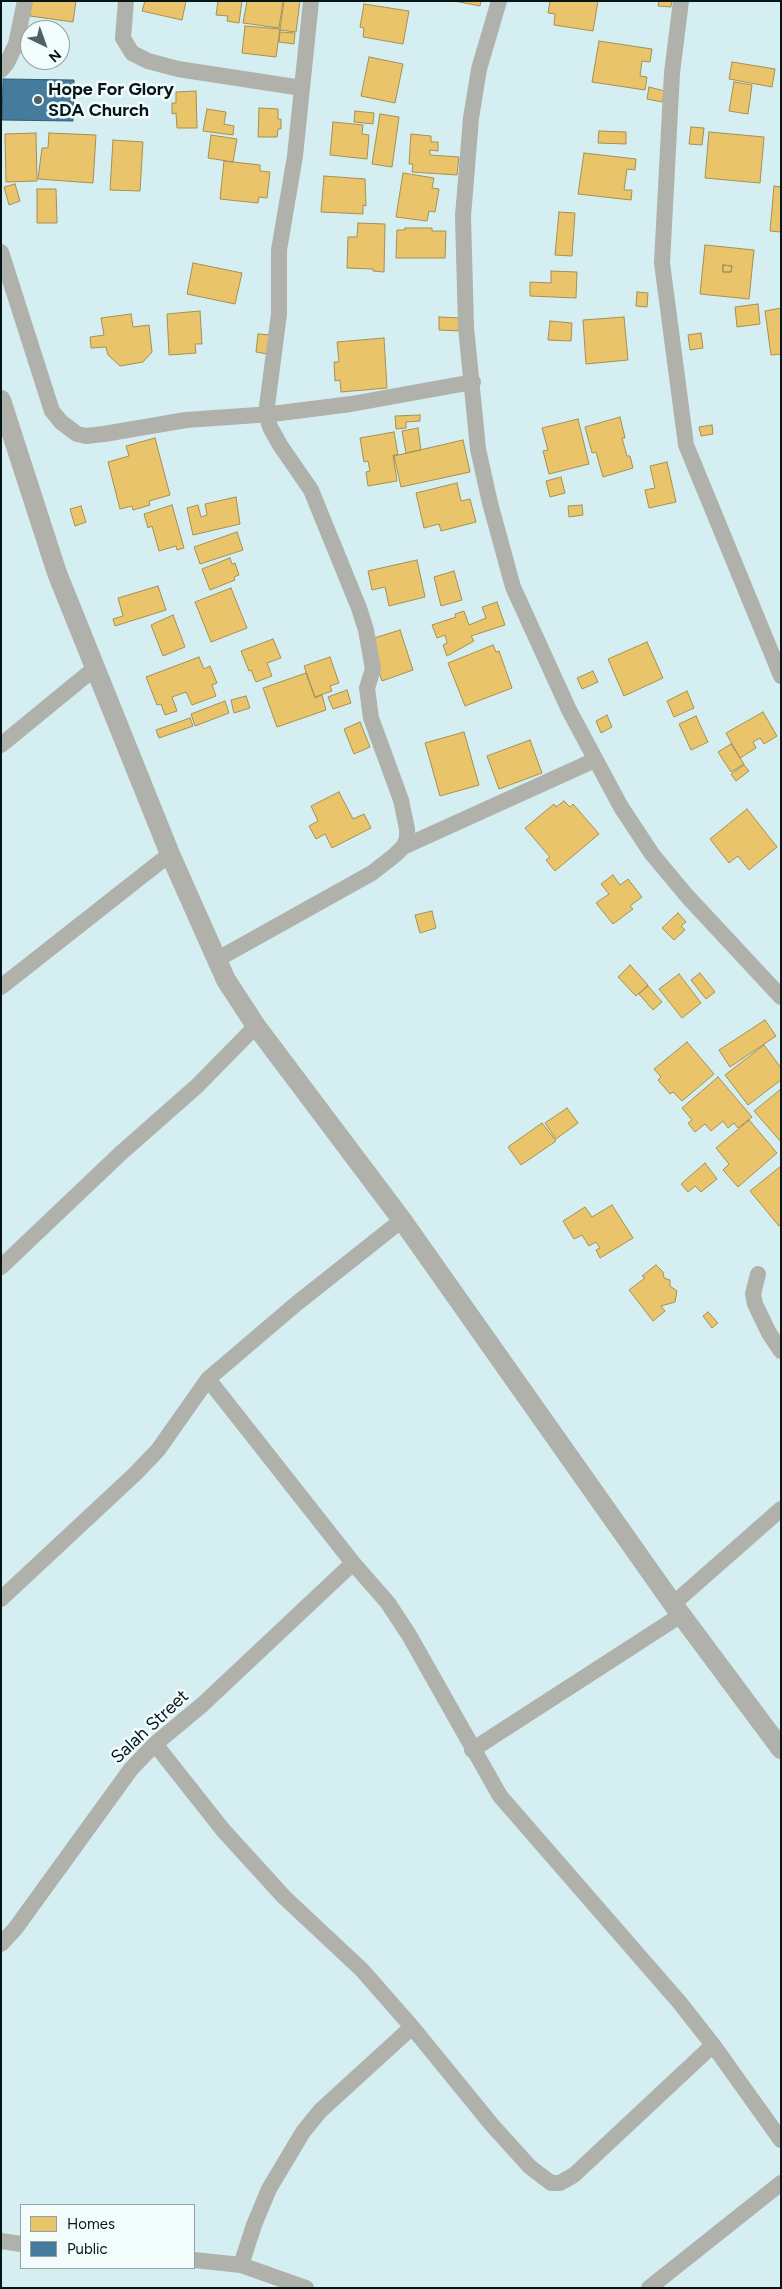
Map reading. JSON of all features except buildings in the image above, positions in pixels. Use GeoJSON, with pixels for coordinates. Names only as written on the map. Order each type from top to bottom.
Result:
{"type":"FeatureCollection","features":[{"type":"Feature","properties":{"kind":"street"},"geometry":{"type":"LineString","coordinates":[[1,70],[7,63],[16,44],[25,1]]}},
{"type":"Feature","properties":{"kind":"street"},"geometry":{"type":"LineString","coordinates":[[126,1],[122,38],[132,53],[148,61],[178,69],[302,88]]}},
{"type":"Feature","properties":{"kind":"street"},"geometry":{"type":"LineString","coordinates":[[310,1],[295,156],[280,250],[280,314],[266,414],[270,427],[280,445],[312,490],[366,630],[373,669],[367,688],[371,718],[401,800],[407,829],[407,839],[403,847]]}},
{"type":"Feature","properties":{"kind":"street"},"geometry":{"type":"LineString","coordinates":[[500,1],[479,69],[471,118],[463,216],[466,327],[473,382],[478,449],[490,503],[513,587],[569,710],[621,807],[652,854],[687,896],[781,997]]}},
{"type":"Feature","properties":{"kind":"street"},"geometry":{"type":"LineString","coordinates":[[681,1],[672,73],[662,263],[686,445],[781,676]]}},
{"type":"Feature","properties":{"kind":"street"},"geometry":{"type":"LineString","coordinates":[[1,252],[52,410],[69,429],[86,436],[186,420],[266,414],[350,404],[473,382]]}},
{"type":"Feature","properties":{"kind":"street"},"geometry":{"type":"LineString","coordinates":[[1,400],[56,573],[170,854],[216,960],[256,1026],[402,1220],[677,1610],[781,1749]]}},
{"type":"Feature","properties":{"kind":"street"},"geometry":{"type":"LineString","coordinates":[[1,745],[95,668]]}},
{"type":"Feature","properties":{"kind":"street"},"geometry":{"type":"LineString","coordinates":[[216,960],[372,873],[403,847],[595,760]]}},
{"type":"Feature","properties":{"kind":"street"},"geometry":{"type":"LineString","coordinates":[[1,987],[170,854]]}},
{"type":"Feature","properties":{"kind":"street"},"geometry":{"type":"LineString","coordinates":[[1,1267],[121,1153],[197,1086],[256,1026]]}},
{"type":"Feature","properties":{"kind":"street"},"geometry":{"type":"LineString","coordinates":[[1,1600],[158,1450],[208,1378],[296,1304],[402,1220]]}},
{"type":"Feature","properties":{"kind":"street"},"geometry":{"type":"LineString","coordinates":[[758,1274],[753,1294],[755,1304],[768,1332],[781,1351]]}},
{"type":"Feature","properties":{"kind":"street"},"geometry":{"type":"LineString","coordinates":[[208,1378],[353,1562],[388,1603],[409,1635],[472,1750],[500,1796],[680,2003],[713,2045],[781,2140]]}},
{"type":"Feature","properties":{"kind":"street"},"geometry":{"type":"LineString","coordinates":[[472,1750],[677,1610],[781,1509]]}},
{"type":"Feature","properties":{"kind":"street","name":"Salah Street"},"geometry":{"type":"LineString","coordinates":[[1,1944],[15,1929],[131,1769],[156,1744],[202,1705],[353,1562]]}},
{"type":"Feature","properties":{"kind":"street"},"geometry":{"type":"LineString","coordinates":[[156,1744],[223,1830],[284,1897],[362,1970],[412,2027],[492,2125],[530,2167],[551,2183],[560,2183],[574,2175],[713,2045]]}},
{"type":"Feature","properties":{"kind":"street"},"geometry":{"type":"LineString","coordinates":[[241,2265],[254,2225],[269,2189],[303,2132],[320,2111],[412,2027]]}},
{"type":"Feature","properties":{"kind":"street"},"geometry":{"type":"LineString","coordinates":[[649,2288],[781,2183]]}},
{"type":"Feature","properties":{"kind":"street"},"geometry":{"type":"LineString","coordinates":[[1,2241],[20,2244]]}},
{"type":"Feature","properties":{"kind":"street"},"geometry":{"type":"LineString","coordinates":[[195,2260],[241,2265],[306,2288]]}},
{"type":"Feature","properties":{"kind":"place","name":"Hope For Glory SDA Church"},"geometry":{"type":"Point","coordinates":[38,100]}}]}
